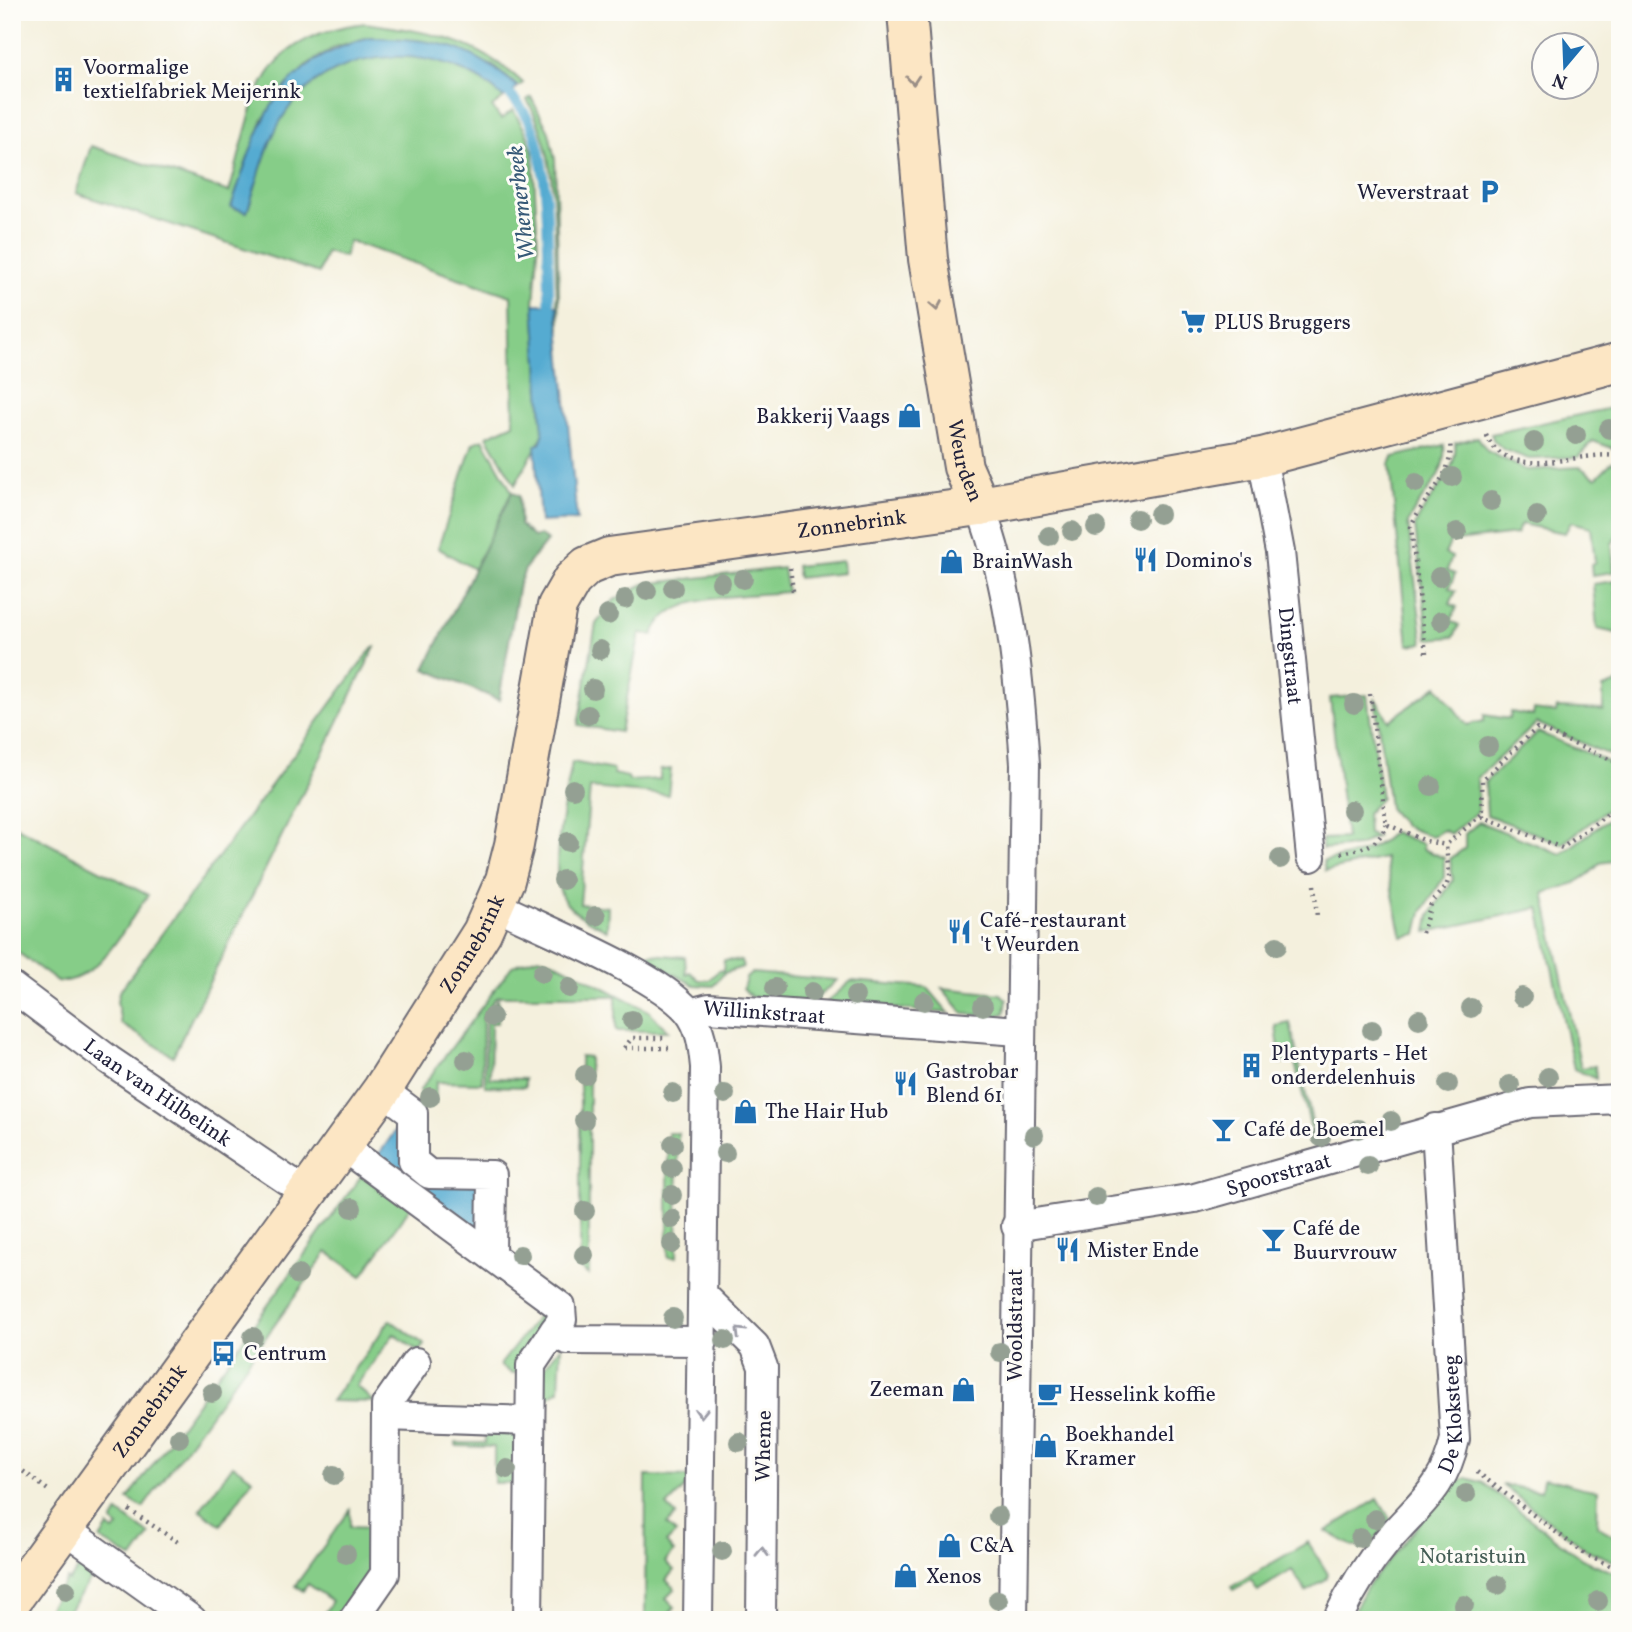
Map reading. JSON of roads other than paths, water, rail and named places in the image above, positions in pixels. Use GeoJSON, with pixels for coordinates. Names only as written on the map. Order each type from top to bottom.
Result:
{"type":"FeatureCollection","features":[{"type":"Feature","properties":{"kind":"street","name":"Weurden"},"geometry":{"type":"LineString","coordinates":[[908,12],[928,259],[963,467],[993,542],[1020,683],[1025,764],[1019,1031]]}},
{"type":"Feature","properties":{"kind":"street"},"geometry":{"type":"LineString","coordinates":[[980,506],[1262,457],[1620,362]]}},
{"type":"Feature","properties":{"kind":"street","name":"Dingstraat"},"geometry":{"type":"LineString","coordinates":[[1262,457],[1280,552],[1311,857]]}},
{"type":"Feature","properties":{"kind":"street","name":"Zonnebrink"},"geometry":{"type":"LineString","coordinates":[[12,1600],[382,1090],[468,958],[495,905],[514,845],[557,606],[572,580],[587,566],[609,557],[639,551],[810,531],[980,506]]}},
{"type":"Feature","properties":{"kind":"street","name":"Willinkstraat"},"geometry":{"type":"LineString","coordinates":[[495,905],[659,987],[690,1013],[709,1008],[1019,1031]]}},
{"type":"Feature","properties":{"kind":"street","name":"Laan van Hilbelink"},"geometry":{"type":"LineString","coordinates":[[12,987],[109,1060],[306,1193]]}},
{"type":"Feature","properties":{"kind":"street"},"geometry":{"type":"LineString","coordinates":[[690,1013],[697,1025],[703,1048],[704,1296],[698,1620]]}},
{"type":"Feature","properties":{"kind":"street","name":"Wooldstraat"},"geometry":{"type":"LineString","coordinates":[[1013,1620],[1019,1031]]}},
{"type":"Feature","properties":{"kind":"street"},"geometry":{"type":"LineString","coordinates":[[382,1090],[413,1113],[413,1161],[429,1174],[492,1175],[491,1255]]}},
{"type":"Feature","properties":{"kind":"street","name":"Spoorstraat"},"geometry":{"type":"LineString","coordinates":[[1016,1226],[1195,1198],[1530,1103],[1620,1099]]}},
{"type":"Feature","properties":{"kind":"street","name":"De Kloksteeg"},"geometry":{"type":"LineString","coordinates":[[1337,1620],[1367,1567],[1434,1490],[1449,1466],[1455,1439],[1436,1128]]}},
{"type":"Feature","properties":{"kind":"street"},"geometry":{"type":"LineString","coordinates":[[342,1146],[561,1307],[562,1320],[531,1366],[528,1620]]}},
{"type":"Feature","properties":{"kind":"street","name":"Wheme"},"geometry":{"type":"LineString","coordinates":[[704,1296],[755,1346],[763,1367],[761,1620]]}},
{"type":"Feature","properties":{"kind":"street"},"geometry":{"type":"LineString","coordinates":[[549,1339],[703,1341]]}},
{"type":"Feature","properties":{"kind":"street"},"geometry":{"type":"LineString","coordinates":[[353,1620],[385,1574],[386,1405],[416,1362]]}},
{"type":"Feature","properties":{"kind":"street"},"geometry":{"type":"LineString","coordinates":[[386,1416],[529,1421]]}},
{"type":"Feature","properties":{"kind":"street"},"geometry":{"type":"LineString","coordinates":[[69,1519],[192,1620]]}},
{"type":"Feature","properties":{"kind":"water"},"geometry":{"type":"Polygon","coordinates":[[[369,37],[449,46],[482,61],[518,87],[504,98],[480,80],[453,67],[423,59],[393,57],[363,61],[335,70],[310,86],[281,119],[269,145],[247,212],[231,207],[262,123],[291,80],[311,63],[337,49],[369,37]]]}},
{"type":"Feature","properties":{"kind":"water"},"geometry":{"type":"Polygon","coordinates":[[[534,304],[557,305],[577,520],[540,522],[535,445],[540,444],[543,435],[534,304]]]}},
{"type":"Feature","properties":{"kind":"water"},"geometry":{"type":"Polygon","coordinates":[[[400,1124],[403,1165],[483,1182],[478,1231],[377,1157],[400,1124]]]}},
{"type":"Feature","properties":{"kind":"waterway","name":"Whemerbeek"},"geometry":{"type":"LineString","coordinates":[[499,84],[528,118],[539,152],[546,198],[550,317]]}},
{"type":"Feature","properties":{"kind":"place","name":"Voormalige textielfabriek Meijerink"},"geometry":{"type":"Point","coordinates":[63,79]}},
{"type":"Feature","properties":{"kind":"place","name":"Weverstraat"},"geometry":{"type":"Point","coordinates":[1489,192]}},
{"type":"Feature","properties":{"kind":"place","name":"PLUS Bruggers"},"geometry":{"type":"Point","coordinates":[1194,322]}},
{"type":"Feature","properties":{"kind":"place","name":"Bakkerij Vaags"},"geometry":{"type":"Point","coordinates":[910,416]}},
{"type":"Feature","properties":{"kind":"place","name":"Domino's"},"geometry":{"type":"Point","coordinates":[1145,560]}},
{"type":"Feature","properties":{"kind":"place","name":"BrainWash"},"geometry":{"type":"Point","coordinates":[952,561]}},
{"type":"Feature","properties":{"kind":"place","name":"Café-restaurant 't Weurden"},"geometry":{"type":"Point","coordinates":[960,932]}},
{"type":"Feature","properties":{"kind":"place","name":"Plentyparts - Het onderdelenhuis"},"geometry":{"type":"Point","coordinates":[1251,1065]}},
{"type":"Feature","properties":{"kind":"place","name":"Gastrobar Blend 61"},"geometry":{"type":"Point","coordinates":[906,1083]}},
{"type":"Feature","properties":{"kind":"place","name":"The Hair Hub"},"geometry":{"type":"Point","coordinates":[745,1111]}},
{"type":"Feature","properties":{"kind":"place","name":"Café de Boemel"},"geometry":{"type":"Point","coordinates":[1224,1129]}},
{"type":"Feature","properties":{"kind":"place","name":"Café de Buurvrouw"},"geometry":{"type":"Point","coordinates":[1273,1240]}},
{"type":"Feature","properties":{"kind":"place","name":"Mister Ende"},"geometry":{"type":"Point","coordinates":[1067,1250]}},
{"type":"Feature","properties":{"kind":"place","name":"Centrum"},"geometry":{"type":"Point","coordinates":[224,1353]}},
{"type":"Feature","properties":{"kind":"place","name":"Zeeman"},"geometry":{"type":"Point","coordinates":[964,1389]}},
{"type":"Feature","properties":{"kind":"place","name":"Hesselink koffie"},"geometry":{"type":"Point","coordinates":[1049,1394]}},
{"type":"Feature","properties":{"kind":"place","name":"Boekhandel Kramer"},"geometry":{"type":"Point","coordinates":[1045,1446]}},
{"type":"Feature","properties":{"kind":"place","name":"C&A"},"geometry":{"type":"Point","coordinates":[950,1545]}},
{"type":"Feature","properties":{"kind":"place","name":"Xenos"},"geometry":{"type":"Point","coordinates":[906,1576]}},
{"type":"Feature","properties":{"kind":"park label","name":"Notaristuin"},"geometry":{"type":"Point","coordinates":[1473,1556]}}]}
